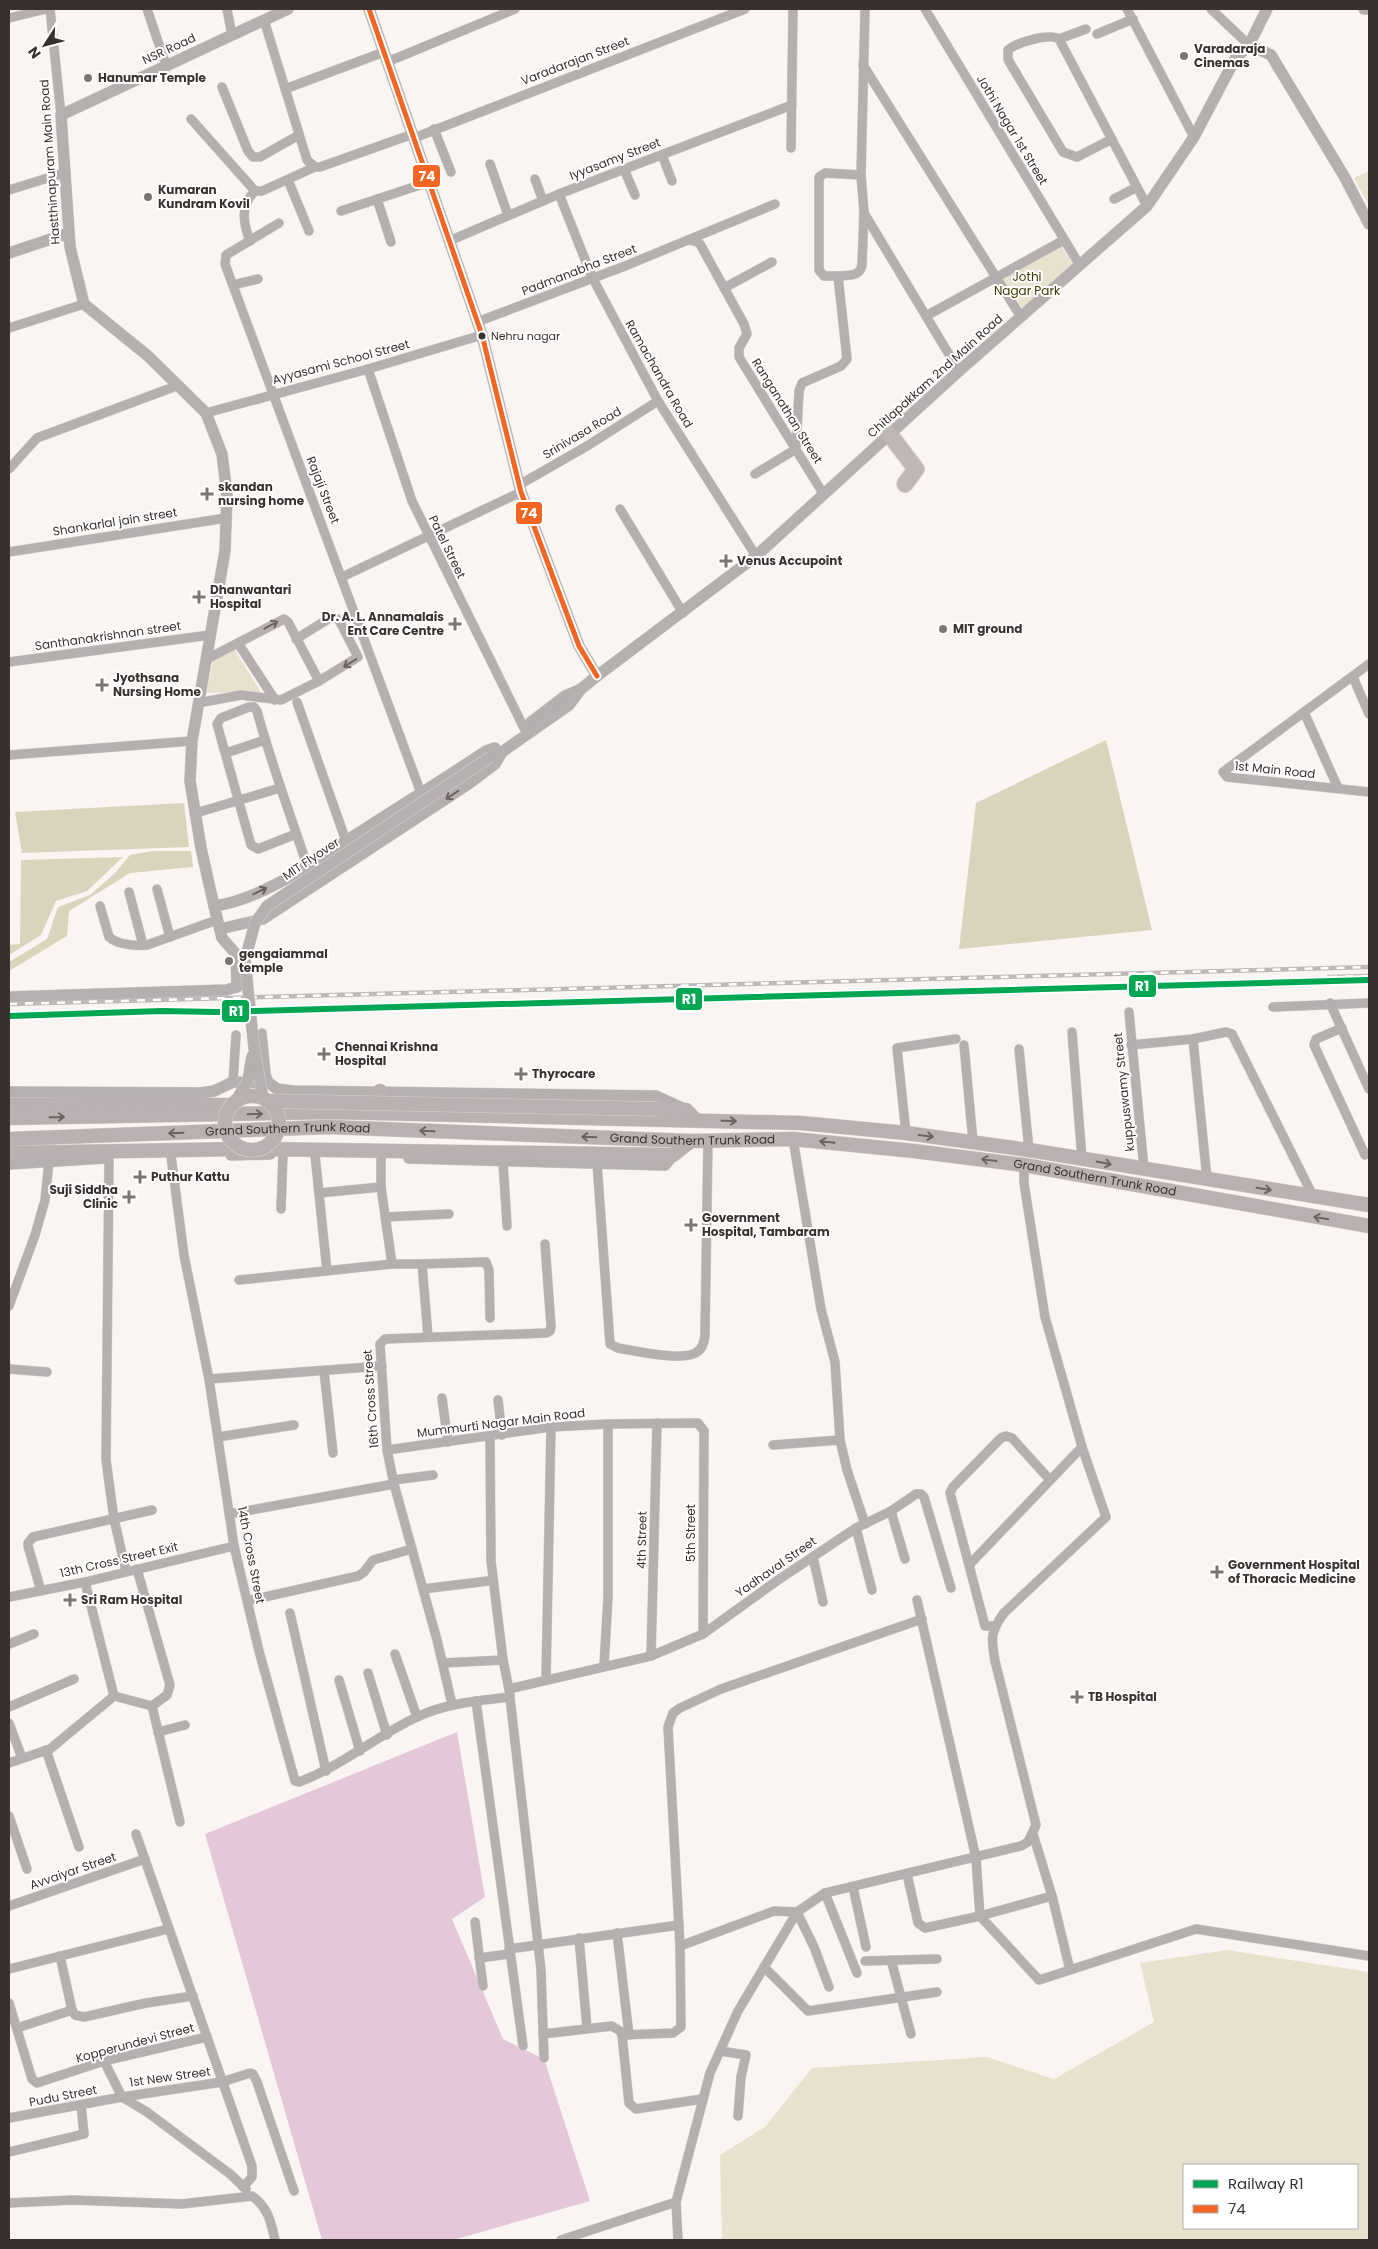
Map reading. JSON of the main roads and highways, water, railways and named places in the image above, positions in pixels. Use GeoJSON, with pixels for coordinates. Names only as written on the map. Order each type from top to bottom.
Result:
{"type":"FeatureCollection","features":[{"type":"Feature","properties":{"kind":"highway"},"geometry":{"type":"LineString","coordinates":[[890,435],[916,469],[905,484]]}},
{"type":"Feature","properties":{"kind":"main road"},"geometry":{"type":"LineString","coordinates":[[380,1091],[380,1113]]}},
{"type":"Feature","properties":{"kind":"main road"},"geometry":{"type":"LineString","coordinates":[[9,1105],[234,1103],[249,1096],[265,1099],[686,1110],[696,1120]]}},
{"type":"Feature","properties":{"kind":"main road"},"geometry":{"type":"LineString","coordinates":[[261,1149],[274,1139],[279,1122],[274,1106],[265,1099]]}},
{"type":"Feature","properties":{"kind":"main road"},"geometry":{"type":"LineString","coordinates":[[234,1103],[227,1112],[226,1130],[234,1144],[242,1149]]}},
{"type":"Feature","properties":{"kind":"main road","name":"Grand Southern Trunk Road"},"geometry":{"type":"LineString","coordinates":[[9,1118],[380,1113],[801,1123],[906,1133],[1029,1150],[1369,1205]]}},
{"type":"Feature","properties":{"kind":"main road","name":"Grand Southern Trunk Road"},"geometry":{"type":"LineString","coordinates":[[9,1139],[329,1127],[691,1141],[793,1138],[1024,1165],[1369,1226]]}},
{"type":"Feature","properties":{"kind":"main road"},"geometry":{"type":"LineString","coordinates":[[9,1153],[261,1149],[668,1155],[691,1141]]}},
{"type":"Feature","properties":{"kind":"railway"},"geometry":{"type":"LineString","coordinates":[[9,1004],[1369,967]]}},
{"type":"Feature","properties":{"kind":"railway"},"geometry":{"type":"LineString","coordinates":[[1329,977],[1369,976]]}},
{"type":"Feature","properties":{"kind":"rail line","name":"R1"},"geometry":{"type":"LineString","coordinates":[[9,1016],[1369,980]]}},
{"type":"Feature","properties":{"kind":"place","name":"Varadaraja Cinemas"},"geometry":{"type":"Point","coordinates":[1184,56]}},
{"type":"Feature","properties":{"kind":"place","name":"Hanumar Temple"},"geometry":{"type":"Point","coordinates":[88,78]}},
{"type":"Feature","properties":{"kind":"place","name":"Kumaran Kundram Kovil"},"geometry":{"type":"Point","coordinates":[148,197]}},
{"type":"Feature","properties":{"kind":"place","name":"Nehru nagar"},"geometry":{"type":"Point","coordinates":[482,336]}},
{"type":"Feature","properties":{"kind":"place","name":"skandan nursing home"},"geometry":{"type":"Point","coordinates":[207,494]}},
{"type":"Feature","properties":{"kind":"place","name":"Venus Accupoint"},"geometry":{"type":"Point","coordinates":[726,561]}},
{"type":"Feature","properties":{"kind":"place","name":"Dhanwantari Hospital"},"geometry":{"type":"Point","coordinates":[199,597]}},
{"type":"Feature","properties":{"kind":"place","name":"Dr. A. L. Annamalais Ent Care Centre"},"geometry":{"type":"Point","coordinates":[455,624]}},
{"type":"Feature","properties":{"kind":"place","name":"MIT ground"},"geometry":{"type":"Point","coordinates":[943,629]}},
{"type":"Feature","properties":{"kind":"place","name":"Jyothsana Nursing Home"},"geometry":{"type":"Point","coordinates":[102,685]}},
{"type":"Feature","properties":{"kind":"place","name":"gengaiammal temple"},"geometry":{"type":"Point","coordinates":[229,961]}},
{"type":"Feature","properties":{"kind":"place","name":"Chennai Krishna Hospital"},"geometry":{"type":"Point","coordinates":[324,1054]}},
{"type":"Feature","properties":{"kind":"place","name":"Thyrocare"},"geometry":{"type":"Point","coordinates":[521,1074]}},
{"type":"Feature","properties":{"kind":"place","name":"Puthur Kattu"},"geometry":{"type":"Point","coordinates":[140,1177]}},
{"type":"Feature","properties":{"kind":"place","name":"Suji Siddha Clinic"},"geometry":{"type":"Point","coordinates":[129,1197]}},
{"type":"Feature","properties":{"kind":"place","name":"Government Hospital, Tambaram"},"geometry":{"type":"Point","coordinates":[691,1225]}},
{"type":"Feature","properties":{"kind":"place","name":"Government Hospital of Thoracic Medicine"},"geometry":{"type":"Point","coordinates":[1217,1572]}},
{"type":"Feature","properties":{"kind":"place","name":"Sri Ram Hospital"},"geometry":{"type":"Point","coordinates":[70,1600]}},
{"type":"Feature","properties":{"kind":"place","name":"TB Hospital"},"geometry":{"type":"Point","coordinates":[1077,1697]}},
{"type":"Feature","properties":{"kind":"park label","name":"Jothi Nagar Park"},"geometry":{"type":"Point","coordinates":[1027,284]}}]}
